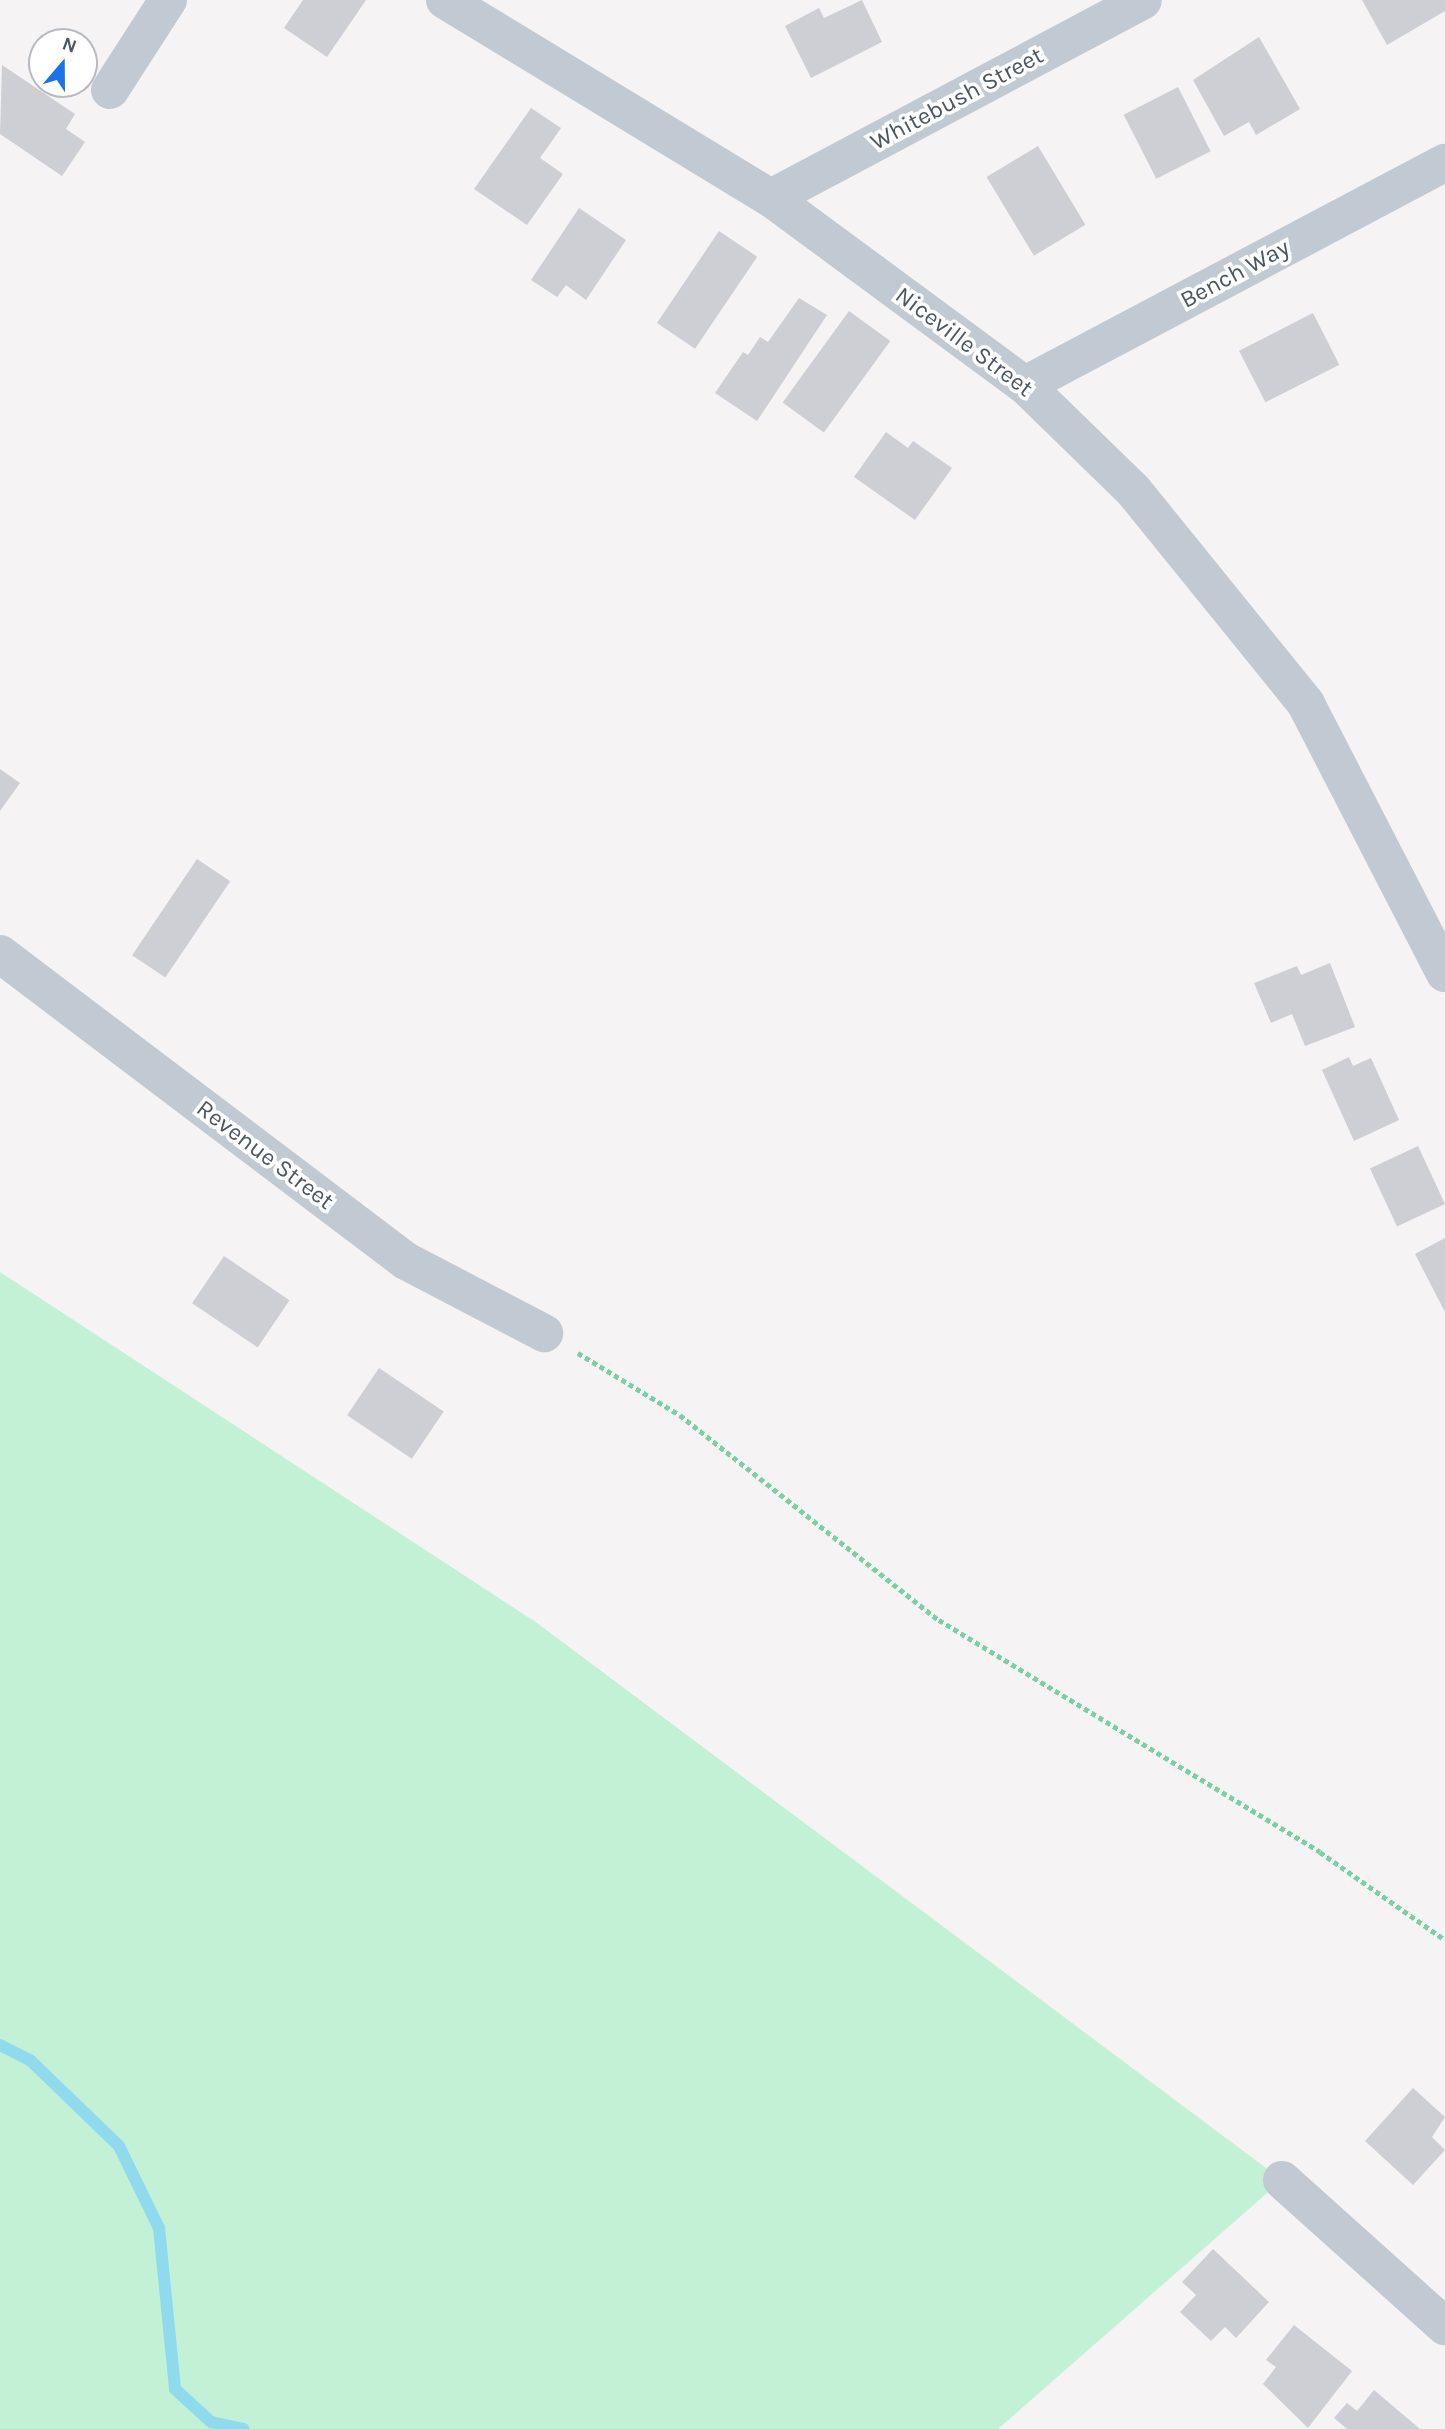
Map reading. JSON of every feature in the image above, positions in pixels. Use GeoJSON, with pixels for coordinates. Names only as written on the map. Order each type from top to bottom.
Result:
{"type":"FeatureCollection","features":[{"type":"Feature","properties":{"kind":"street"},"geometry":{"type":"LineString","coordinates":[[110,90],[168,0]]}},
{"type":"Feature","properties":{"kind":"street","name":"Whitebush Street"},"geometry":{"type":"LineString","coordinates":[[771,198],[1143,0]]}},
{"type":"Feature","properties":{"kind":"street","name":"Niceville Street"},"geometry":{"type":"LineString","coordinates":[[452,2],[771,198],[1025,385],[1201,566],[1306,704],[1364,810],[1445,973]]}},
{"type":"Feature","properties":{"kind":"street","name":"Bench Way"},"geometry":{"type":"LineString","coordinates":[[1025,385],[1445,163]]}},
{"type":"Feature","properties":{"kind":"street","name":"Revenue Street"},"geometry":{"type":"LineString","coordinates":[[0,954],[406,1261],[544,1333]]}},
{"type":"Feature","properties":{"kind":"street"},"geometry":{"type":"LineString","coordinates":[[1282,2180],[1445,2326]]}},
{"type":"Feature","properties":{"kind":"path"},"geometry":{"type":"LineString","coordinates":[[544,1333],[680,1415],[939,1620],[1320,1852],[1445,1940]]}},
{"type":"Feature","properties":{"kind":"green space"},"geometry":{"type":"Polygon","coordinates":[[[0,1272],[537,1623],[1282,2180],[998,2429],[0,2429],[0,1272]]]}},
{"type":"Feature","properties":{"kind":"building"},"geometry":{"type":"Polygon","coordinates":[[[303,0],[366,0],[327,57],[284,28],[303,0]]]}},
{"type":"Feature","properties":{"kind":"building"},"geometry":{"type":"Polygon","coordinates":[[[862,0],[882,42],[811,78],[785,26],[819,8],[824,18],[862,0]]]}},
{"type":"Feature","properties":{"kind":"building"},"geometry":{"type":"Polygon","coordinates":[[[1362,0],[1445,0],[1445,11],[1387,45],[1362,0]]]}},
{"type":"Feature","properties":{"kind":"building"},"geometry":{"type":"Polygon","coordinates":[[[1259,37],[1300,109],[1256,135],[1249,122],[1224,136],[1193,80],[1259,37]]]}},
{"type":"Feature","properties":{"kind":"building"},"geometry":{"type":"Polygon","coordinates":[[[2,65],[28,82],[28,98],[51,98],[75,114],[66,129],[85,142],[62,176],[0,134],[2,65]]]}},
{"type":"Feature","properties":{"kind":"building"},"geometry":{"type":"Polygon","coordinates":[[[1178,87],[1211,151],[1156,179],[1124,115],[1178,87]]]}},
{"type":"Feature","properties":{"kind":"building"},"geometry":{"type":"Polygon","coordinates":[[[531,108],[561,128],[540,158],[563,174],[527,225],[474,189],[531,108]]]}},
{"type":"Feature","properties":{"kind":"building"},"geometry":{"type":"Polygon","coordinates":[[[1038,146],[1085,225],[1034,256],[987,177],[1038,146]]]}},
{"type":"Feature","properties":{"kind":"building"},"geometry":{"type":"Polygon","coordinates":[[[579,208],[626,240],[586,300],[566,285],[557,297],[531,280],[579,208]]]}},
{"type":"Feature","properties":{"kind":"building"},"geometry":{"type":"Polygon","coordinates":[[[719,231],[757,257],[695,349],[657,323],[719,231]]]}},
{"type":"Feature","properties":{"kind":"building"},"geometry":{"type":"Polygon","coordinates":[[[799,298],[827,315],[757,421],[715,393],[743,352],[748,355],[760,337],[768,342],[799,298]]]}},
{"type":"Feature","properties":{"kind":"building"},"geometry":{"type":"Polygon","coordinates":[[[849,311],[890,341],[824,432],[783,402],[849,311]]]}},
{"type":"Feature","properties":{"kind":"building"},"geometry":{"type":"Polygon","coordinates":[[[1313,313],[1339,365],[1265,402],[1239,351],[1313,313]]]}},
{"type":"Feature","properties":{"kind":"building"},"geometry":{"type":"Polygon","coordinates":[[[886,432],[908,448],[913,441],[952,468],[915,520],[854,477],[886,432]]]}},
{"type":"Feature","properties":{"kind":"building"},"geometry":{"type":"Polygon","coordinates":[[[0,769],[20,783],[0,811],[0,769]]]}},
{"type":"Feature","properties":{"kind":"building"},"geometry":{"type":"Polygon","coordinates":[[[197,859],[230,881],[165,978],[132,955],[197,859]]]}},
{"type":"Feature","properties":{"kind":"building"},"geometry":{"type":"Polygon","coordinates":[[[1330,963],[1355,1027],[1305,1046],[1292,1014],[1271,1023],[1254,983],[1297,966],[1301,975],[1330,963]]]}},
{"type":"Feature","properties":{"kind":"building"},"geometry":{"type":"Polygon","coordinates":[[[1349,1057],[1353,1066],[1371,1058],[1399,1120],[1354,1141],[1322,1070],[1349,1057]]]}},
{"type":"Feature","properties":{"kind":"building"},"geometry":{"type":"Polygon","coordinates":[[[1418,1146],[1445,1204],[1397,1226],[1370,1168],[1418,1146]]]}},
{"type":"Feature","properties":{"kind":"building"},"geometry":{"type":"Polygon","coordinates":[[[1445,1238],[1445,1312],[1415,1254],[1445,1238]]]}},
{"type":"Feature","properties":{"kind":"building"},"geometry":{"type":"Polygon","coordinates":[[[224,1256],[289,1300],[258,1347],[192,1303],[224,1256]]]}},
{"type":"Feature","properties":{"kind":"building"},"geometry":{"type":"Polygon","coordinates":[[[379,1368],[444,1412],[412,1459],[347,1415],[379,1368]]]}},
{"type":"Feature","properties":{"kind":"building"},"geometry":{"type":"Polygon","coordinates":[[[1413,2088],[1445,2117],[1432,2137],[1445,2150],[1413,2185],[1365,2141],[1413,2088]]]}},
{"type":"Feature","properties":{"kind":"building"},"geometry":{"type":"Polygon","coordinates":[[[1213,2249],[1269,2302],[1236,2338],[1225,2327],[1211,2341],[1180,2312],[1196,2295],[1182,2282],[1213,2249]]]}},
{"type":"Feature","properties":{"kind":"building"},"geometry":{"type":"Polygon","coordinates":[[[1294,2325],[1352,2371],[1308,2428],[1263,2384],[1276,2367],[1266,2360],[1294,2325]]]}},
{"type":"Feature","properties":{"kind":"building"},"geometry":{"type":"Polygon","coordinates":[[[1374,2390],[1420,2429],[1347,2429],[1334,2418],[1347,2403],[1357,2411],[1374,2390]]]}},
{"type":"Feature","properties":{"kind":"waterway"},"geometry":{"type":"LineString","coordinates":[[0,2045],[30,2060],[119,2146],[159,2228],[175,2389],[211,2422],[243,2429]]}}]}
